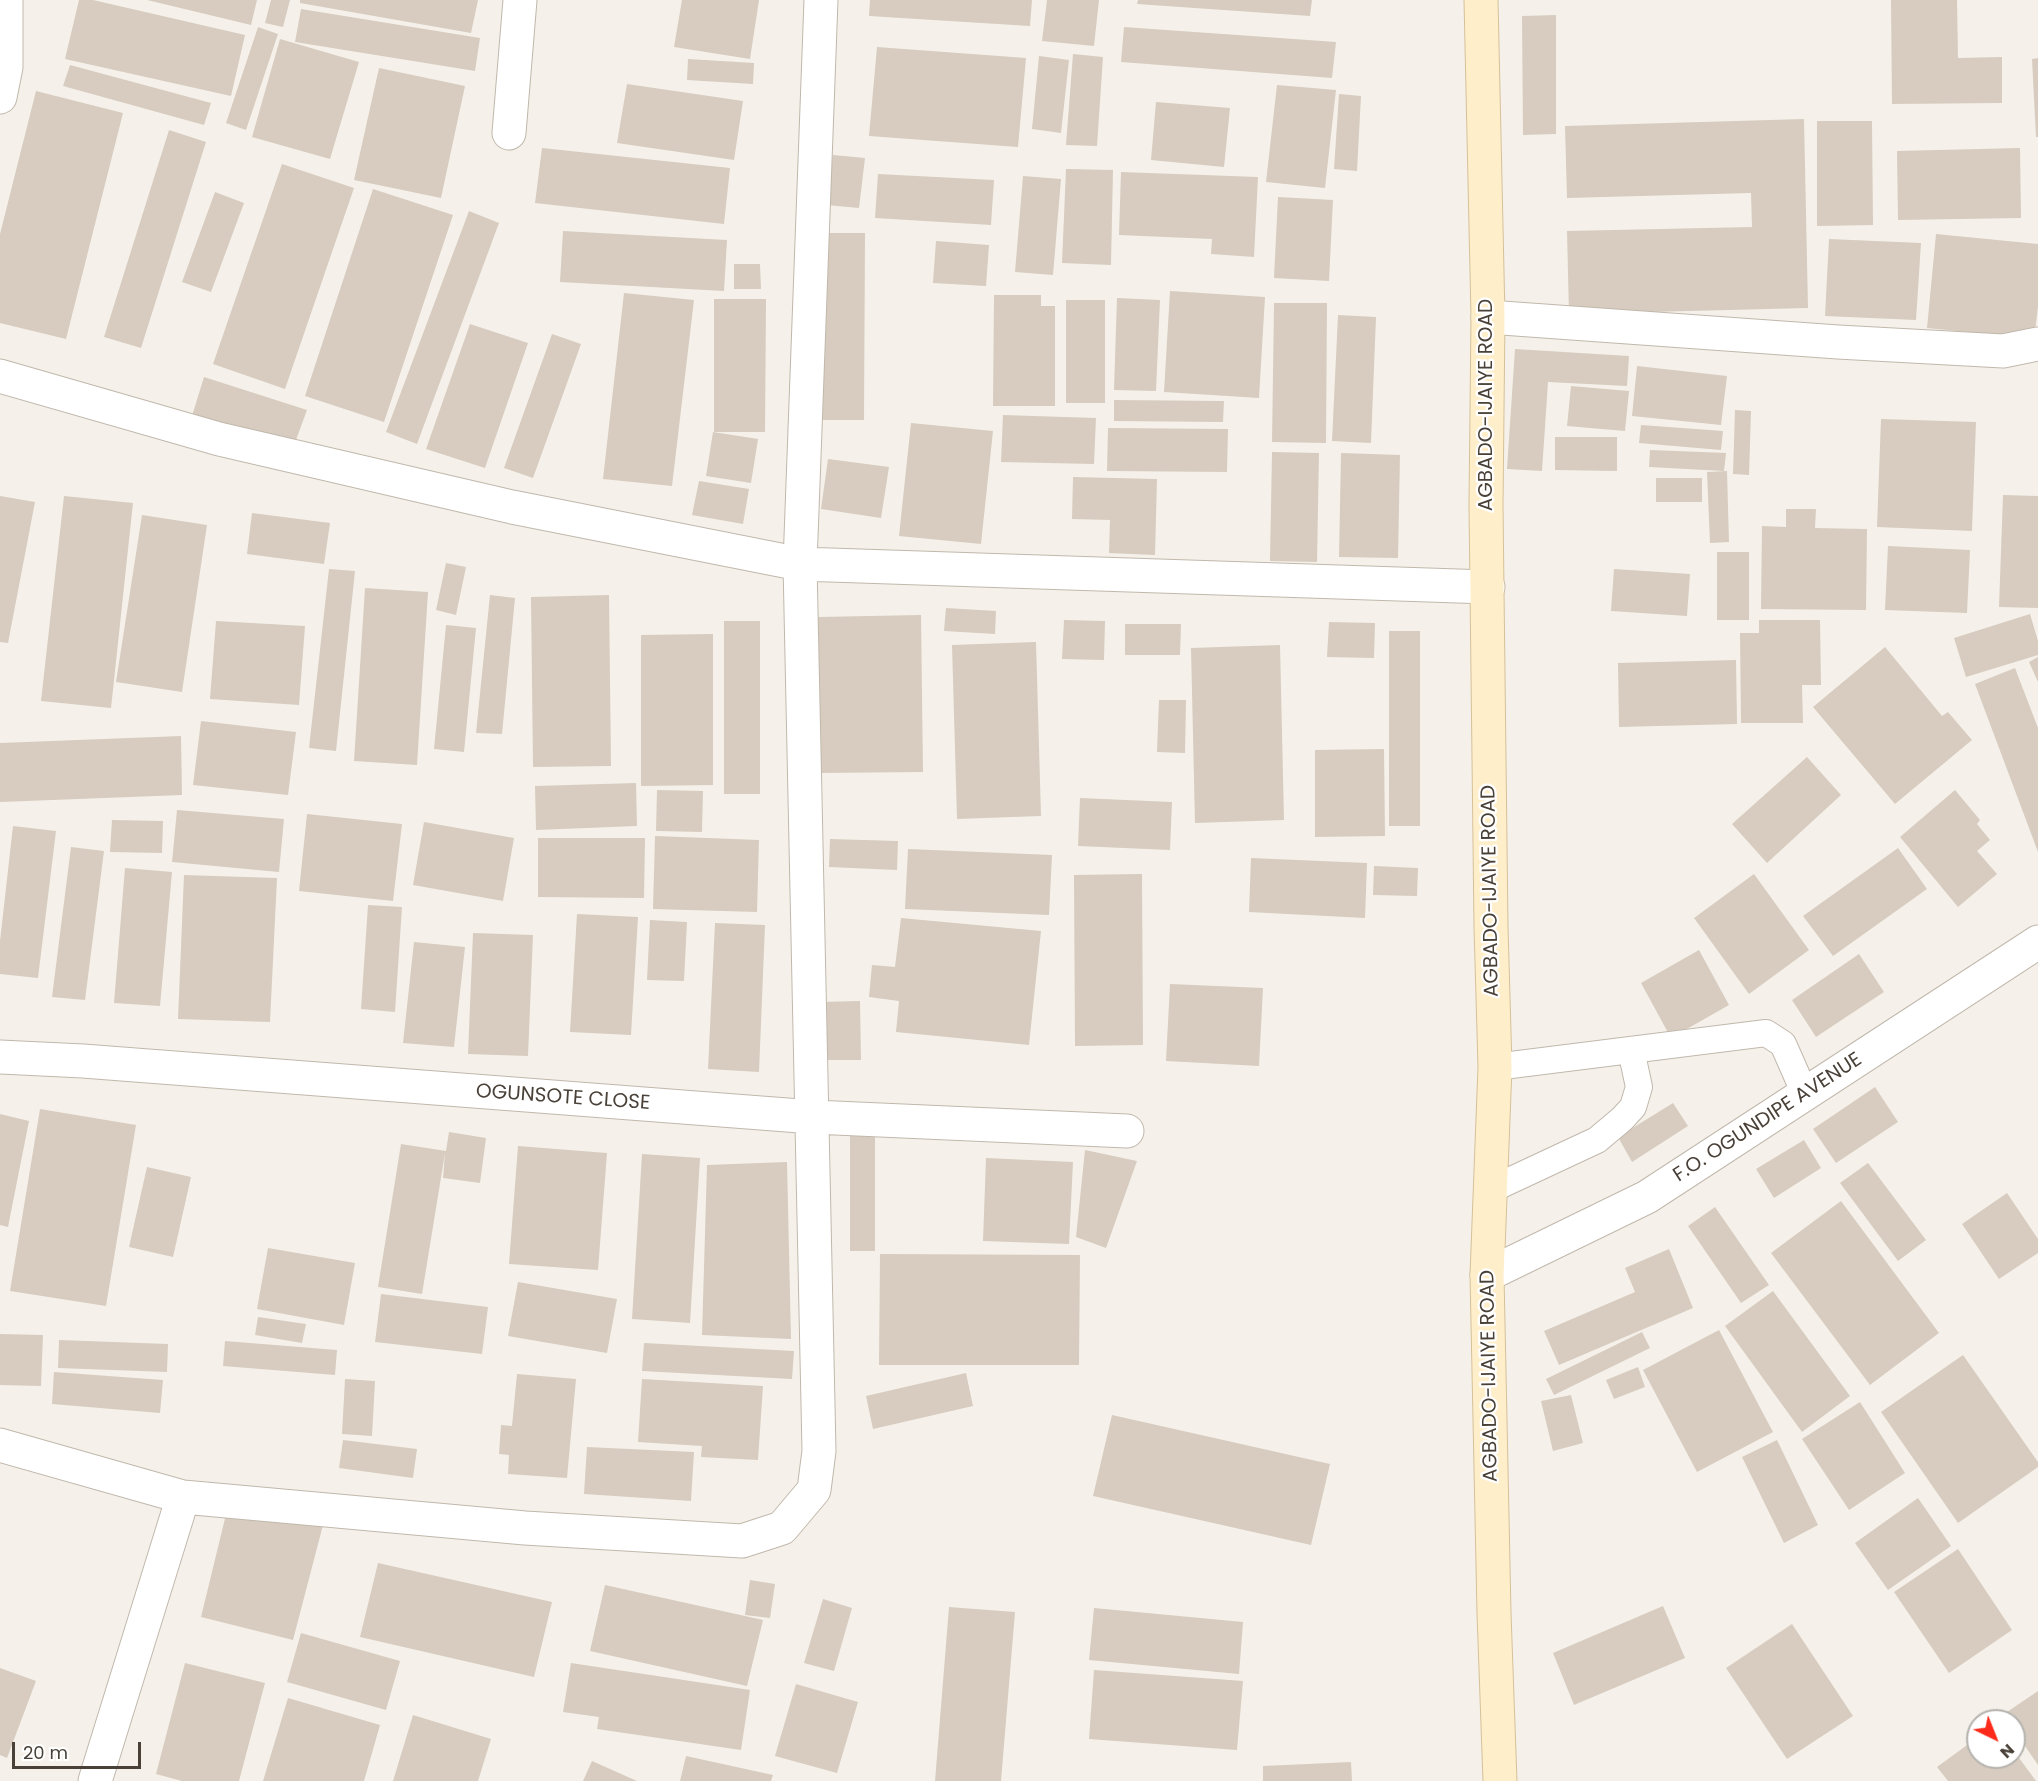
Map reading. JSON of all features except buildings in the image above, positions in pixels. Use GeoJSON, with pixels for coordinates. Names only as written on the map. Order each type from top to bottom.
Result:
{"type":"FeatureCollection","features":[{"type":"Feature","properties":{"kind":"street"},"geometry":{"type":"LineString","coordinates":[[0,97],[6,67],[6,0]]}},
{"type":"Feature","properties":{"kind":"street"},"geometry":{"type":"LineString","coordinates":[[509,133],[520,0]]}},
{"type":"Feature","properties":{"kind":"street"},"geometry":{"type":"LineString","coordinates":[[0,1445],[183,1497],[525,1527],[742,1541],[782,1528],[814,1490],[819,1451],[800,564],[821,0]]}},
{"type":"Feature","properties":{"kind":"street","name":"AGBADO-IJAIYE ROAD"},"geometry":{"type":"LineString","coordinates":[[1481,0],[1488,316],[1486,505],[1495,1067],[1487,1275],[1500,1781]]}},
{"type":"Feature","properties":{"kind":"street"},"geometry":{"type":"LineString","coordinates":[[1488,316],[1838,342],[2003,351],[2038,344]]}},
{"type":"Feature","properties":{"kind":"street"},"geometry":{"type":"LineString","coordinates":[[0,376],[219,439],[512,507],[800,564],[1488,587]]}},
{"type":"Feature","properties":{"kind":"street","name":"F.O. OGUNDIPE AVENUE"},"geometry":{"type":"LineString","coordinates":[[1487,1275],[1647,1197],[2038,942]]}},
{"type":"Feature","properties":{"kind":"street","name":"OGUNSOTE CLOSE"},"geometry":{"type":"LineString","coordinates":[[0,1057],[83,1061],[813,1117],[1127,1131]]}},
{"type":"Feature","properties":{"kind":"street"},"geometry":{"type":"LineString","coordinates":[[95,1781],[183,1497]]}},
{"type":"Feature","properties":{"kind":"lane"},"geometry":{"type":"LineString","coordinates":[[1495,1067],[1766,1033],[1784,1044],[1805,1094]]}},
{"type":"Feature","properties":{"kind":"lane"},"geometry":{"type":"LineString","coordinates":[[1491,1190],[1597,1140],[1622,1119],[1633,1107],[1638,1087],[1631,1050]]}}]}
